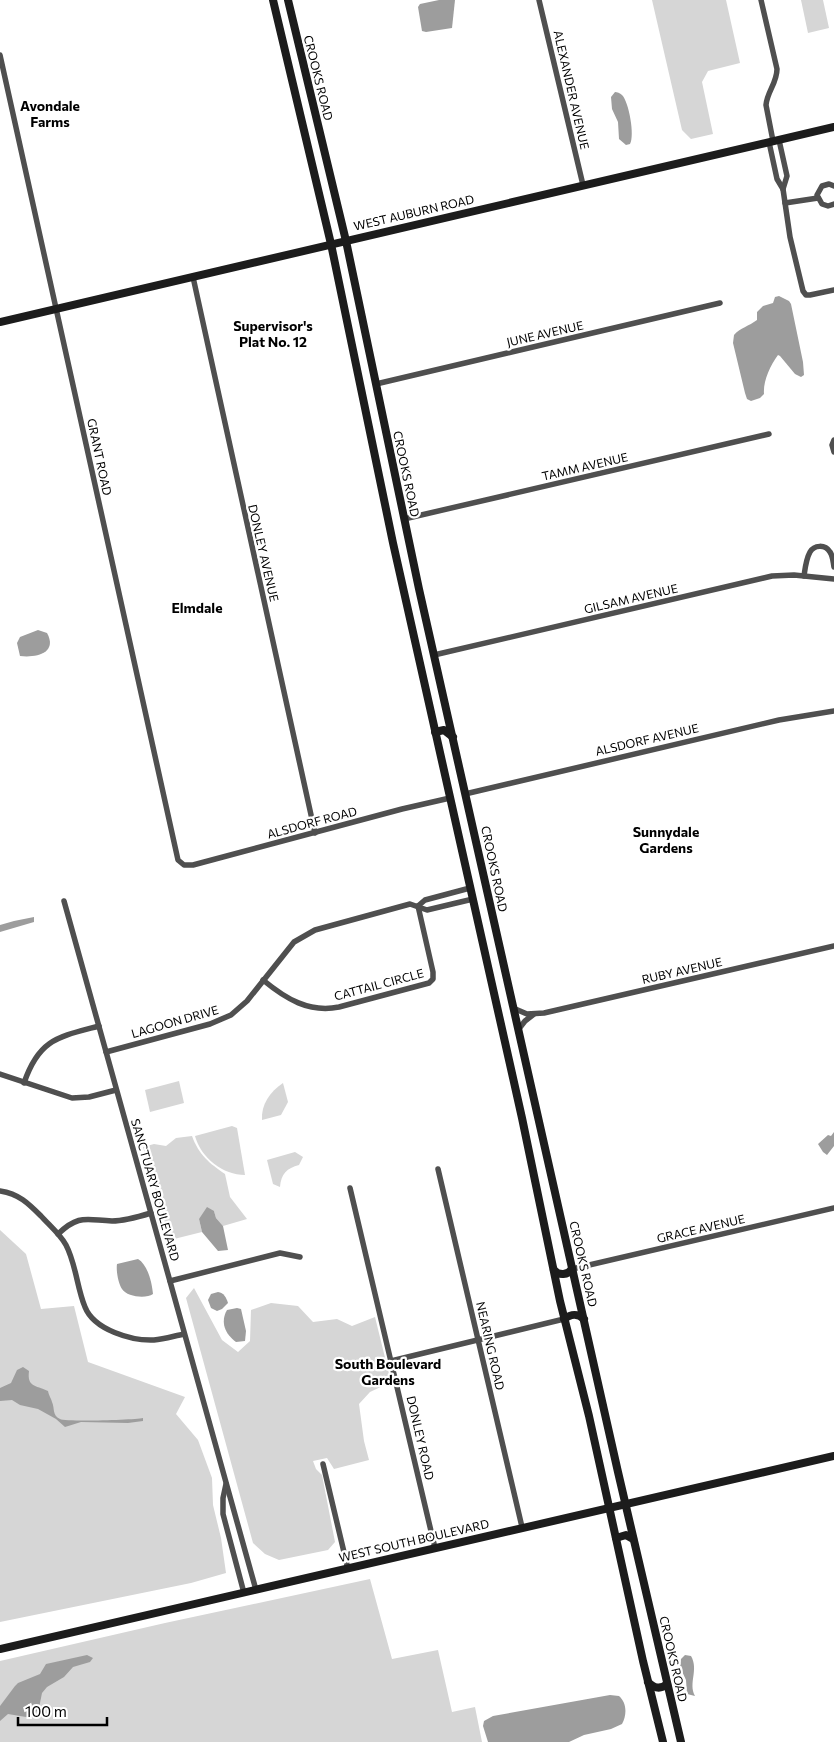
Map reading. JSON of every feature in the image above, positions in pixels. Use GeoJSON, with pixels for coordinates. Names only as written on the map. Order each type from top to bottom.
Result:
{"type":"FeatureCollection","features":[{"type":"Feature","properties":{"kind":"main road","name":"CROOKS ROAD"},"geometry":{"type":"LineString","coordinates":[[273,0],[332,244],[417,652],[500,1020],[564,1319],[601,1470],[663,1742]]}},
{"type":"Feature","properties":{"kind":"main road","name":"CROOKS ROAD"},"geometry":{"type":"LineString","coordinates":[[288,0],[346,241],[434,655],[633,1539],[681,1742]]}},
{"type":"Feature","properties":{"kind":"main road"},"geometry":{"type":"LineString","coordinates":[[293,85],[303,84],[310,92]]}},
{"type":"Feature","properties":{"kind":"main road","name":"WEST AUBURN ROAD"},"geometry":{"type":"LineString","coordinates":[[0,322],[834,127]]}},
{"type":"Feature","properties":{"kind":"main road"},"geometry":{"type":"LineString","coordinates":[[323,210],[331,214],[339,213]]}},
{"type":"Feature","properties":{"kind":"main road"},"geometry":{"type":"LineString","coordinates":[[337,272],[347,271],[353,276]]}},
{"type":"Feature","properties":{"kind":"main road"},"geometry":{"type":"LineString","coordinates":[[359,377],[366,387],[373,387],[376,384]]}},
{"type":"Feature","properties":{"kind":"main road"},"geometry":{"type":"LineString","coordinates":[[370,433],[380,432],[386,436]]}},
{"type":"Feature","properties":{"kind":"main road"},"geometry":{"type":"LineString","coordinates":[[417,652],[424,659],[430,659],[434,655]]}},
{"type":"Feature","properties":{"kind":"main road"},"geometry":{"type":"LineString","coordinates":[[435,732],[444,730],[453,737]]}},
{"type":"Feature","properties":{"kind":"main road"},"geometry":{"type":"LineString","coordinates":[[478,925],[489,934],[496,930]]}},
{"type":"Feature","properties":{"kind":"main road"},"geometry":{"type":"LineString","coordinates":[[500,1020],[511,1023],[518,1030]]}},
{"type":"Feature","properties":{"kind":"main road"},"geometry":{"type":"LineString","coordinates":[[554,1270],[559,1274],[564,1274],[572,1269]]}},
{"type":"Feature","properties":{"kind":"main road"},"geometry":{"type":"LineString","coordinates":[[564,1319],[576,1314],[584,1318]]}},
{"type":"Feature","properties":{"kind":"main road","name":"WEST SOUTH BOULEVARD"},"geometry":{"type":"LineString","coordinates":[[0,1649],[834,1456]]}},
{"type":"Feature","properties":{"kind":"main road"},"geometry":{"type":"LineString","coordinates":[[601,1470],[608,1474],[618,1472]]}},
{"type":"Feature","properties":{"kind":"main road"},"geometry":{"type":"LineString","coordinates":[[616,1538],[626,1535],[633,1539]]}},
{"type":"Feature","properties":{"kind":"main road"},"geometry":{"type":"LineString","coordinates":[[648,1682],[658,1688],[667,1684]]}},
{"type":"Feature","properties":{"kind":"street","name":"ALEXANDER AVENUE"},"geometry":{"type":"LineString","coordinates":[[539,0],[583,185]]}},
{"type":"Feature","properties":{"kind":"street"},"geometry":{"type":"LineString","coordinates":[[761,0],[777,69],[776,81],[766,100],[766,105],[774,141],[787,176],[783,189]]}},
{"type":"Feature","properties":{"kind":"street","name":"GRANT ROAD"},"geometry":{"type":"LineString","coordinates":[[0,55],[176,856],[181,863]]}},
{"type":"Feature","properties":{"kind":"street"},"geometry":{"type":"LineString","coordinates":[[774,141],[777,179],[783,189],[790,237],[804,294],[810,295],[834,290]]}},
{"type":"Feature","properties":{"kind":"street"},"geometry":{"type":"LineString","coordinates":[[834,186],[829,184],[822,186],[818,191],[818,198],[825,205],[834,204]]}},
{"type":"Feature","properties":{"kind":"street"},"geometry":{"type":"LineString","coordinates":[[785,203],[818,198]]}},
{"type":"Feature","properties":{"kind":"street","name":"DONLEY AVENUE"},"geometry":{"type":"LineString","coordinates":[[193,277],[315,832]]}},
{"type":"Feature","properties":{"kind":"street","name":"JUNE AVENUE"},"geometry":{"type":"LineString","coordinates":[[376,384],[720,304]]}},
{"type":"Feature","properties":{"kind":"street","name":"TAMM AVENUE"},"geometry":{"type":"LineString","coordinates":[[404,520],[769,434]]}},
{"type":"Feature","properties":{"kind":"street"},"geometry":{"type":"LineString","coordinates":[[834,440],[832,445],[834,452]]}},
{"type":"Feature","properties":{"kind":"street"},"geometry":{"type":"LineString","coordinates":[[804,576],[809,554],[811,550],[817,547],[826,548],[830,551],[834,567]]}},
{"type":"Feature","properties":{"kind":"street","name":"GILSAM AVENUE"},"geometry":{"type":"LineString","coordinates":[[434,655],[772,576],[788,575],[834,579]]}},
{"type":"Feature","properties":{"kind":"street","name":"ALSDORF AVENUE"},"geometry":{"type":"LineString","coordinates":[[466,794],[779,720],[834,710]]}},
{"type":"Feature","properties":{"kind":"street","name":"ALSDORF ROAD"},"geometry":{"type":"LineString","coordinates":[[181,863],[192,865],[450,798]]}},
{"type":"Feature","properties":{"kind":"street","name":"LAGOON DRIVE"},"geometry":{"type":"LineString","coordinates":[[418,906],[425,900],[470,888]]}},
{"type":"Feature","properties":{"kind":"street","name":"LAGOON DRIVE"},"geometry":{"type":"LineString","coordinates":[[106,1052],[223,1020],[239,1009],[294,942],[314,930],[410,904],[426,910],[472,899]]}},
{"type":"Feature","properties":{"kind":"street","name":"SANCTUARY BOULEVARD"},"geometry":{"type":"LineString","coordinates":[[64,902],[256,1590]]}},
{"type":"Feature","properties":{"kind":"street","name":"CATTAIL CIRCLE"},"geometry":{"type":"LineString","coordinates":[[263,980],[292,1001],[304,1006],[324,1009],[339,1007],[429,983],[433,979],[433,972],[418,906]]}},
{"type":"Feature","properties":{"kind":"street","name":"RUBY AVENUE"},"geometry":{"type":"LineString","coordinates":[[513,1008],[522,1013],[534,1014],[834,946]]}},
{"type":"Feature","properties":{"kind":"street"},"geometry":{"type":"LineString","coordinates":[[518,1030],[534,1014]]}},
{"type":"Feature","properties":{"kind":"street"},"geometry":{"type":"LineString","coordinates":[[24,1082],[34,1058],[46,1045],[61,1037],[99,1026]]}},
{"type":"Feature","properties":{"kind":"street"},"geometry":{"type":"LineString","coordinates":[[0,1074],[72,1098],[90,1098],[116,1090]]}},
{"type":"Feature","properties":{"kind":"street","name":"NEARING ROAD"},"geometry":{"type":"LineString","coordinates":[[438,1169],[522,1527]]}},
{"type":"Feature","properties":{"kind":"street","name":"DONLEY ROAD"},"geometry":{"type":"LineString","coordinates":[[350,1188],[435,1548]]}},
{"type":"Feature","properties":{"kind":"street"},"geometry":{"type":"LineString","coordinates":[[0,1190],[15,1194],[24,1199],[65,1243],[70,1253],[84,1306],[98,1325],[110,1331],[147,1340],[184,1334]]}},
{"type":"Feature","properties":{"kind":"street","name":"GRACE AVENUE"},"geometry":{"type":"LineString","coordinates":[[572,1269],[834,1208]]}},
{"type":"Feature","properties":{"kind":"street"},"geometry":{"type":"LineString","coordinates":[[58,1234],[68,1225],[80,1219],[119,1220],[151,1213]]}},
{"type":"Feature","properties":{"kind":"street"},"geometry":{"type":"LineString","coordinates":[[170,1281],[280,1252],[300,1257]]}},
{"type":"Feature","properties":{"kind":"street"},"geometry":{"type":"LineString","coordinates":[[391,1361],[564,1319]]}},
{"type":"Feature","properties":{"kind":"street"},"geometry":{"type":"LineString","coordinates":[[323,1464],[348,1569]]}},
{"type":"Feature","properties":{"kind":"street","name":"SANCTUARY BOULEVARD"},"geometry":{"type":"LineString","coordinates":[[226,1484],[222,1508],[244,1593]]}},
{"type":"Feature","properties":{"kind":"shaded area"},"geometry":{"type":"Polygon","coordinates":[[[439,0],[455,0],[452,28],[422,31],[418,7],[420,4],[439,0]]]}},
{"type":"Feature","properties":{"kind":"shaded area"},"geometry":{"type":"Polygon","coordinates":[[[652,0],[726,0],[740,63],[708,71],[702,82],[713,134],[691,139],[682,130],[652,0]]]}},
{"type":"Feature","properties":{"kind":"shaded area"},"geometry":{"type":"Polygon","coordinates":[[[801,0],[823,0],[829,28],[808,33],[801,0]]]}},
{"type":"Feature","properties":{"kind":"shaded area"},"geometry":{"type":"Polygon","coordinates":[[[615,92],[622,95],[625,99],[629,111],[632,134],[630,144],[626,145],[619,139],[618,122],[612,109],[611,97],[615,92]]]}},
{"type":"Feature","properties":{"kind":"shaded area"},"geometry":{"type":"Polygon","coordinates":[[[779,296],[791,304],[804,375],[801,377],[795,374],[778,355],[768,374],[764,394],[760,398],[751,401],[747,399],[745,393],[733,343],[734,335],[757,320],[757,312],[763,306],[773,303],[775,297],[779,296]]]}},
{"type":"Feature","properties":{"kind":"shaded area"},"geometry":{"type":"Polygon","coordinates":[[[38,630],[47,633],[50,640],[48,650],[38,655],[20,656],[17,643],[20,637],[38,630]]]}},
{"type":"Feature","properties":{"kind":"shaded area"},"geometry":{"type":"Polygon","coordinates":[[[34,917],[34,922],[0,932],[0,925],[34,917]]]}},
{"type":"Feature","properties":{"kind":"shaded area"},"geometry":{"type":"Polygon","coordinates":[[[179,1081],[184,1103],[150,1112],[145,1090],[179,1081]]]}},
{"type":"Feature","properties":{"kind":"shaded area"},"geometry":{"type":"Polygon","coordinates":[[[283,1083],[288,1102],[281,1115],[262,1120],[263,1109],[267,1099],[283,1083]]]}},
{"type":"Feature","properties":{"kind":"shaded area"},"geometry":{"type":"Polygon","coordinates":[[[232,1126],[237,1128],[245,1175],[229,1172],[214,1164],[202,1151],[195,1136],[232,1126]]]}},
{"type":"Feature","properties":{"kind":"shaded area"},"geometry":{"type":"Polygon","coordinates":[[[834,1132],[834,1146],[827,1155],[818,1144],[834,1132]]]}},
{"type":"Feature","properties":{"kind":"shaded area"},"geometry":{"type":"Polygon","coordinates":[[[192,1136],[205,1158],[225,1174],[230,1197],[247,1219],[223,1226],[216,1218],[214,1211],[199,1219],[202,1232],[170,1240],[143,1147],[154,1144],[166,1146],[176,1138],[192,1136]]]}},
{"type":"Feature","properties":{"kind":"shaded area"},"geometry":{"type":"Polygon","coordinates":[[[295,1152],[303,1157],[299,1165],[285,1172],[280,1187],[273,1184],[267,1160],[295,1152]]]}},
{"type":"Feature","properties":{"kind":"shaded area"},"geometry":{"type":"Polygon","coordinates":[[[207,1207],[214,1211],[216,1218],[223,1226],[228,1250],[218,1251],[202,1232],[199,1219],[207,1207]]]}},
{"type":"Feature","properties":{"kind":"shaded area"},"geometry":{"type":"Polygon","coordinates":[[[0,1230],[26,1254],[41,1309],[74,1306],[88,1362],[185,1397],[176,1414],[198,1440],[212,1478],[213,1505],[221,1538],[226,1573],[191,1583],[0,1622],[0,1230]]]}},
{"type":"Feature","properties":{"kind":"shaded area"},"geometry":{"type":"Polygon","coordinates":[[[138,1259],[144,1265],[149,1275],[153,1294],[150,1296],[128,1294],[124,1292],[119,1283],[117,1264],[138,1259]]]}},
{"type":"Feature","properties":{"kind":"shaded area"},"geometry":{"type":"Polygon","coordinates":[[[194,1288],[222,1340],[238,1352],[250,1341],[251,1310],[271,1303],[298,1306],[313,1322],[337,1319],[352,1326],[375,1317],[391,1382],[370,1392],[359,1404],[364,1441],[369,1460],[334,1469],[327,1458],[313,1461],[316,1469],[322,1475],[335,1542],[328,1550],[279,1560],[265,1554],[253,1543],[186,1298],[194,1288]]]}},
{"type":"Feature","properties":{"kind":"shaded area"},"geometry":{"type":"Polygon","coordinates":[[[218,1292],[225,1296],[228,1303],[217,1311],[211,1308],[208,1300],[211,1294],[218,1292]]]}},
{"type":"Feature","properties":{"kind":"shaded area"},"geometry":{"type":"Polygon","coordinates":[[[241,1309],[246,1331],[245,1341],[236,1342],[226,1332],[224,1319],[227,1310],[241,1309]]]}},
{"type":"Feature","properties":{"kind":"shaded area"},"geometry":{"type":"Polygon","coordinates":[[[23,1367],[29,1371],[29,1380],[33,1385],[48,1391],[55,1414],[60,1419],[143,1418],[143,1421],[128,1423],[81,1422],[65,1427],[56,1419],[38,1409],[20,1405],[12,1400],[0,1401],[0,1388],[11,1383],[17,1370],[23,1367]]]}},
{"type":"Feature","properties":{"kind":"shaded area"},"geometry":{"type":"Polygon","coordinates":[[[370,1579],[392,1659],[438,1650],[452,1712],[475,1707],[482,1742],[0,1742],[0,1661],[370,1579]]]}},
{"type":"Feature","properties":{"kind":"shaded area"},"geometry":{"type":"Polygon","coordinates":[[[87,1655],[93,1658],[90,1662],[73,1667],[64,1677],[47,1687],[42,1693],[39,1708],[34,1715],[26,1717],[8,1714],[0,1721],[0,1706],[18,1683],[40,1674],[46,1664],[87,1655]]]}},
{"type":"Feature","properties":{"kind":"shaded area"},"geometry":{"type":"Polygon","coordinates":[[[685,1655],[691,1656],[693,1661],[693,1691],[695,1696],[687,1694],[686,1680],[680,1667],[681,1659],[685,1655]]]}},
{"type":"Feature","properties":{"kind":"shaded area"},"geometry":{"type":"Polygon","coordinates":[[[610,1695],[619,1696],[624,1702],[625,1709],[625,1717],[622,1724],[611,1729],[584,1735],[569,1742],[488,1742],[483,1726],[484,1721],[493,1716],[610,1695]]]}},
{"type":"Feature","properties":{"kind":"district","name":"Avondale Farms"},"geometry":{"type":"Point","coordinates":[50,114]}},
{"type":"Feature","properties":{"kind":"district","name":"Supervisor's Plat No. 12"},"geometry":{"type":"Point","coordinates":[273,334]}},
{"type":"Feature","properties":{"kind":"district","name":"Elmdale"},"geometry":{"type":"Point","coordinates":[197,608]}},
{"type":"Feature","properties":{"kind":"district","name":"Sunnydale Gardens"},"geometry":{"type":"Point","coordinates":[666,840]}},
{"type":"Feature","properties":{"kind":"district","name":"South Boulevard Gardens"},"geometry":{"type":"Point","coordinates":[388,1372]}}]}
